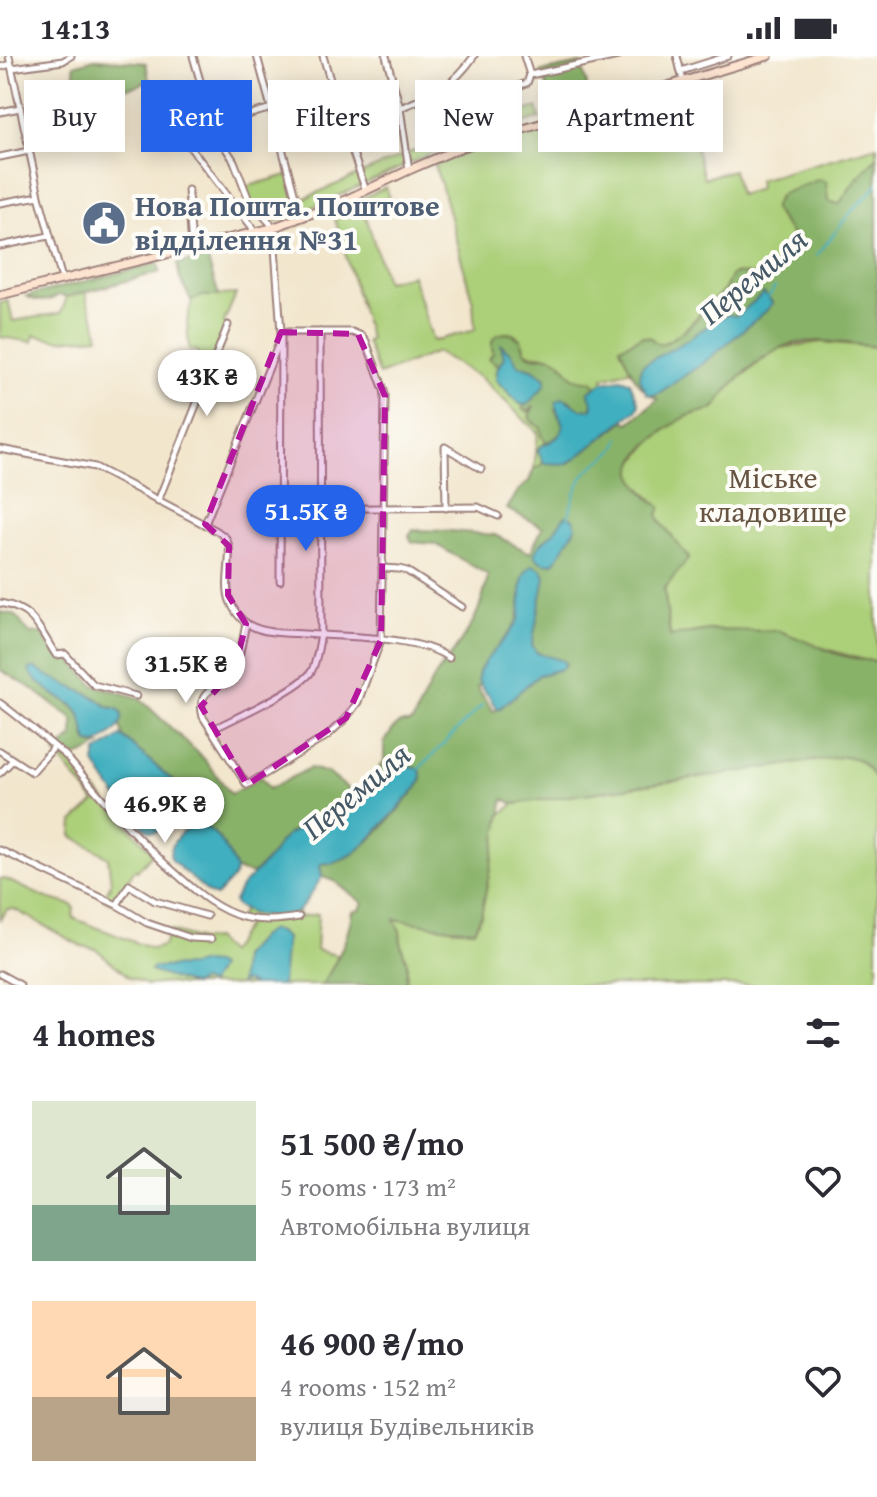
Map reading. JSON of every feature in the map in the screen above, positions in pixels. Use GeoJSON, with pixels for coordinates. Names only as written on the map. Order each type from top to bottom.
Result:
{"type":"FeatureCollection","features":[{"type":"Feature","properties":{"kind":"main road"},"geometry":{"type":"LineString","coordinates":[[686,80],[768,56]]}},
{"type":"Feature","properties":{"kind":"main road"},"geometry":{"type":"LineString","coordinates":[[0,295],[272,228],[366,191],[460,148],[538,125]]}},
{"type":"Feature","properties":{"kind":"street"},"geometry":{"type":"LineString","coordinates":[[9,56],[24,127]]}},
{"type":"Feature","properties":{"kind":"street"},"geometry":{"type":"LineString","coordinates":[[0,67],[63,61],[71,56]]}},
{"type":"Feature","properties":{"kind":"street"},"geometry":{"type":"LineString","coordinates":[[193,56],[200,80]]}},
{"type":"Feature","properties":{"kind":"street"},"geometry":{"type":"LineString","coordinates":[[257,56],[268,94]]}},
{"type":"Feature","properties":{"kind":"street"},"geometry":{"type":"LineString","coordinates":[[323,56],[330,80]]}},
{"type":"Feature","properties":{"kind":"street"},"geometry":{"type":"LineString","coordinates":[[386,56],[400,108],[409,170]]}},
{"type":"Feature","properties":{"kind":"street"},"geometry":{"type":"LineString","coordinates":[[453,80],[474,56]]}},
{"type":"Feature","properties":{"kind":"street"},"geometry":{"type":"LineString","coordinates":[[522,85],[527,83],[530,75],[524,56]]}},
{"type":"Feature","properties":{"kind":"street"},"geometry":{"type":"LineString","coordinates":[[530,75],[618,56]]}},
{"type":"Feature","properties":{"kind":"street"},"geometry":{"type":"LineString","coordinates":[[677,56],[683,80]]}},
{"type":"Feature","properties":{"kind":"street"},"geometry":{"type":"LineString","coordinates":[[681,71],[728,56]]}},
{"type":"Feature","properties":{"kind":"street"},"geometry":{"type":"LineString","coordinates":[[400,108],[415,102]]}},
{"type":"Feature","properties":{"kind":"street"},"geometry":{"type":"LineString","coordinates":[[0,112],[20,108]]}},
{"type":"Feature","properties":{"kind":"street"},"geometry":{"type":"LineString","coordinates":[[0,157],[24,152]]}},
{"type":"Feature","properties":{"kind":"street"},"geometry":{"type":"LineString","coordinates":[[29,152],[62,280]]}},
{"type":"Feature","properties":{"kind":"street"},"geometry":{"type":"LineString","coordinates":[[194,152],[252,227],[253,233]]}},
{"type":"Feature","properties":{"kind":"street"},"geometry":{"type":"LineString","coordinates":[[228,152],[249,200],[272,228],[281,335],[280,581]]}},
{"type":"Feature","properties":{"kind":"street"},"geometry":{"type":"LineString","coordinates":[[284,152],[302,218]]}},
{"type":"Feature","properties":{"kind":"street"},"geometry":{"type":"LineString","coordinates":[[353,152],[366,191]]}},
{"type":"Feature","properties":{"kind":"street"},"geometry":{"type":"LineString","coordinates":[[188,190],[192,249]]}},
{"type":"Feature","properties":{"kind":"street"},"geometry":{"type":"LineString","coordinates":[[0,203],[39,196]]}},
{"type":"Feature","properties":{"kind":"street"},"geometry":{"type":"LineString","coordinates":[[0,246],[49,236]]}},
{"type":"Feature","properties":{"kind":"street"},"geometry":{"type":"LineString","coordinates":[[158,501],[228,325]]}},
{"type":"Feature","properties":{"kind":"street"},"geometry":{"type":"LineString","coordinates":[[211,730],[255,709],[307,677],[314,666],[321,635],[320,332]]}},
{"type":"Feature","properties":{"kind":"street"},"geometry":{"type":"LineString","coordinates":[[246,623],[234,671],[202,700],[203,717],[247,785],[327,736],[346,718],[358,702],[381,640],[385,396],[371,352],[366,341],[358,334],[349,332],[281,335]]}},
{"type":"Feature","properties":{"kind":"street"},"geometry":{"type":"LineString","coordinates":[[205,524],[281,335]]}},
{"type":"Feature","properties":{"kind":"street"},"geometry":{"type":"LineString","coordinates":[[446,508],[445,447],[481,469]]}},
{"type":"Feature","properties":{"kind":"street"},"geometry":{"type":"LineString","coordinates":[[0,449],[95,467],[223,535],[229,546],[228,595],[235,611],[246,623],[274,632],[381,640],[425,647],[449,658]]}},
{"type":"Feature","properties":{"kind":"street"},"geometry":{"type":"LineString","coordinates":[[280,509],[478,507],[498,516]]}},
{"type":"Feature","properties":{"kind":"street"},"geometry":{"type":"LineString","coordinates":[[382,568],[407,571],[462,607]]}},
{"type":"Feature","properties":{"kind":"street"},"geometry":{"type":"LineString","coordinates":[[0,603],[23,609],[32,617],[56,655],[65,654],[94,685],[136,696]]}},
{"type":"Feature","properties":{"kind":"street"},"geometry":{"type":"LineString","coordinates":[[0,703],[66,756],[139,840],[212,903],[253,919],[299,917]]}},
{"type":"Feature","properties":{"kind":"street"},"geometry":{"type":"LineString","coordinates":[[0,751],[32,772],[54,747]]}},
{"type":"Feature","properties":{"kind":"street"},"geometry":{"type":"LineString","coordinates":[[0,773],[13,760]]}},
{"type":"Feature","properties":{"kind":"street"},"geometry":{"type":"LineString","coordinates":[[0,850],[117,905],[147,923],[191,938],[211,939]]}},
{"type":"Feature","properties":{"kind":"street"},"geometry":{"type":"LineString","coordinates":[[117,905],[129,885],[155,901],[207,916]]}},
{"type":"Feature","properties":{"kind":"street"},"geometry":{"type":"LineString","coordinates":[[0,974],[20,985]]}},
{"type":"Feature","properties":{"kind":"highlighted area"},"geometry":{"type":"Polygon","coordinates":[[[281,332],[358,334],[385,396],[381,640],[346,718],[247,785],[201,706],[234,671],[246,624],[228,595],[229,546],[205,524],[281,332]]]}},
{"type":"Feature","properties":{"kind":"green space"},"geometry":{"type":"Polygon","coordinates":[[[95,59],[146,63],[149,80],[141,80],[141,84],[125,88],[125,80],[75,80],[74,65],[95,59]]]}},
{"type":"Feature","properties":{"kind":"green space"},"geometry":{"type":"Polygon","coordinates":[[[581,64],[586,80],[544,80],[541,72],[581,64]]]}},
{"type":"Feature","properties":{"kind":"green space"},"geometry":{"type":"Polygon","coordinates":[[[537,107],[538,119],[522,123],[522,112],[537,107]]]}},
{"type":"Feature","properties":{"kind":"green space"},"geometry":{"type":"Polygon","coordinates":[[[538,130],[538,152],[697,152],[704,178],[733,170],[739,195],[759,189],[758,180],[877,146],[877,157],[839,205],[828,201],[826,196],[778,197],[774,210],[794,238],[781,259],[763,277],[735,285],[718,295],[687,328],[669,340],[658,344],[643,336],[620,347],[631,370],[603,378],[604,382],[597,386],[591,381],[573,377],[555,358],[525,351],[519,338],[505,333],[493,353],[494,363],[499,365],[495,373],[524,406],[524,411],[536,403],[529,417],[541,428],[546,442],[540,447],[544,463],[534,469],[538,433],[481,378],[437,352],[379,375],[366,341],[370,339],[333,212],[386,187],[390,200],[364,210],[386,281],[412,275],[433,341],[475,330],[473,303],[434,165],[465,152],[522,152],[522,135],[538,130]]]}},
{"type":"Feature","properties":{"kind":"green space"},"geometry":{"type":"Polygon","coordinates":[[[415,150],[435,152],[300,213],[270,223],[249,200],[245,187],[291,174],[298,201],[415,150]]]}},
{"type":"Feature","properties":{"kind":"green space"},"geometry":{"type":"Polygon","coordinates":[[[877,157],[877,347],[815,341],[780,348],[745,372],[714,408],[688,416],[655,438],[639,454],[633,475],[647,496],[661,507],[658,515],[660,521],[689,558],[664,589],[670,636],[709,630],[780,631],[840,655],[877,661],[877,781],[859,760],[840,757],[514,804],[504,799],[481,915],[474,930],[394,919],[407,963],[406,985],[322,985],[342,950],[352,911],[360,909],[363,903],[334,881],[322,877],[320,865],[348,857],[374,836],[417,788],[422,780],[419,769],[403,767],[344,815],[291,832],[253,874],[236,870],[219,838],[204,825],[208,814],[206,802],[191,797],[123,737],[119,710],[60,683],[48,690],[75,708],[82,720],[86,739],[100,745],[84,754],[64,754],[59,750],[73,736],[73,719],[0,670],[0,612],[15,615],[30,634],[42,633],[55,654],[65,654],[94,685],[139,698],[204,759],[231,794],[261,777],[269,789],[310,768],[328,773],[351,791],[360,790],[384,761],[384,743],[394,728],[400,723],[413,721],[433,680],[469,629],[485,591],[488,575],[435,544],[412,542],[409,536],[413,530],[495,535],[530,553],[543,527],[507,509],[518,491],[529,481],[534,469],[544,463],[569,463],[624,421],[629,423],[658,399],[639,384],[620,347],[643,336],[658,344],[665,343],[686,329],[724,291],[732,274],[765,275],[791,246],[794,238],[774,210],[781,194],[820,179],[826,182],[828,201],[839,204],[877,157]],[[522,581],[517,621],[481,668],[480,685],[477,687],[493,711],[539,675],[561,669],[566,664],[533,649],[522,581]]]}},
{"type":"Feature","properties":{"kind":"green space"},"geometry":{"type":"Polygon","coordinates":[[[207,258],[219,296],[191,300],[180,279],[177,264],[207,258]]]}},
{"type":"Feature","properties":{"kind":"green space"},"geometry":{"type":"Polygon","coordinates":[[[158,263],[160,272],[67,297],[59,295],[43,301],[26,296],[158,263]]]}},
{"type":"Feature","properties":{"kind":"green space"},"geometry":{"type":"Polygon","coordinates":[[[87,292],[99,337],[59,340],[34,335],[32,342],[0,337],[0,303],[8,301],[13,321],[61,313],[67,297],[87,292]]]}},
{"type":"Feature","properties":{"kind":"green space"},"geometry":{"type":"Polygon","coordinates":[[[236,294],[209,368],[202,366],[201,357],[197,358],[198,351],[189,347],[187,321],[191,300],[236,294]]]}},
{"type":"Feature","properties":{"kind":"green space"},"geometry":{"type":"Polygon","coordinates":[[[505,333],[521,340],[528,354],[552,357],[573,377],[591,381],[597,386],[589,394],[593,402],[591,410],[581,409],[567,399],[555,409],[562,428],[560,434],[546,442],[541,428],[530,419],[534,406],[528,412],[522,409],[527,405],[532,369],[518,365],[512,354],[502,346],[504,357],[499,365],[489,359],[493,353],[493,339],[505,333]]]}},
{"type":"Feature","properties":{"kind":"green space","name":"Міське кладовище"},"geometry":{"type":"Polygon","coordinates":[[[821,342],[877,347],[877,661],[816,646],[709,630],[670,636],[664,589],[688,558],[660,521],[660,507],[635,482],[633,464],[655,436],[685,417],[714,408],[740,378],[763,359],[781,348],[821,342]]]}},
{"type":"Feature","properties":{"kind":"green space"},"geometry":{"type":"Polygon","coordinates":[[[59,750],[153,853],[137,871],[135,869],[113,903],[104,899],[111,883],[108,857],[72,836],[73,822],[95,802],[55,753],[59,750]]]}},
{"type":"Feature","properties":{"kind":"green space"},"geometry":{"type":"Polygon","coordinates":[[[840,757],[859,760],[877,781],[877,985],[406,985],[407,963],[400,931],[393,919],[474,930],[481,915],[500,815],[514,804],[840,757]]]}},
{"type":"Feature","properties":{"kind":"green space"},"geometry":{"type":"Polygon","coordinates":[[[0,879],[72,905],[75,919],[152,949],[163,946],[170,931],[200,940],[214,939],[228,953],[247,925],[238,920],[243,910],[270,917],[298,912],[299,917],[318,914],[316,950],[340,956],[322,985],[147,985],[129,977],[96,949],[81,946],[14,909],[7,909],[0,919],[0,879]]]}},
{"type":"Feature","properties":{"kind":"water"},"geometry":{"type":"Polygon","coordinates":[[[764,293],[773,303],[766,311],[706,361],[659,393],[647,394],[640,375],[644,364],[715,321],[729,314],[738,315],[764,293]]]}},
{"type":"Feature","properties":{"kind":"water"},"geometry":{"type":"Polygon","coordinates":[[[501,345],[512,354],[518,365],[546,378],[545,385],[527,405],[520,404],[496,380],[497,369],[504,357],[501,345]]]}},
{"type":"Feature","properties":{"kind":"water"},"geometry":{"type":"Polygon","coordinates":[[[621,379],[630,382],[639,404],[636,410],[575,459],[565,464],[544,463],[538,451],[540,447],[559,436],[563,427],[556,402],[563,398],[581,409],[591,410],[593,405],[589,391],[604,382],[621,379]]]}},
{"type":"Feature","properties":{"kind":"water"},"geometry":{"type":"Polygon","coordinates":[[[566,516],[574,519],[576,528],[555,562],[549,564],[541,561],[534,555],[536,551],[566,516]]]}},
{"type":"Feature","properties":{"kind":"water"},"geometry":{"type":"Polygon","coordinates":[[[533,565],[542,570],[545,577],[532,645],[537,653],[564,661],[565,666],[539,675],[499,709],[479,684],[479,672],[515,625],[519,617],[522,582],[533,565]]]}},
{"type":"Feature","properties":{"kind":"water"},"geometry":{"type":"Polygon","coordinates":[[[31,668],[119,710],[122,721],[119,726],[97,744],[89,743],[78,711],[38,682],[29,671],[31,668]]]}},
{"type":"Feature","properties":{"kind":"water"},"geometry":{"type":"Polygon","coordinates":[[[121,736],[191,797],[190,806],[158,831],[148,830],[132,816],[95,763],[97,752],[121,736]]]}},
{"type":"Feature","properties":{"kind":"water"},"geometry":{"type":"Polygon","coordinates":[[[408,766],[421,773],[417,788],[353,854],[332,864],[321,864],[322,877],[295,913],[272,918],[256,915],[235,905],[241,887],[287,835],[332,816],[344,815],[348,806],[366,798],[389,776],[408,766]]]}},
{"type":"Feature","properties":{"kind":"water"},"geometry":{"type":"Polygon","coordinates":[[[199,824],[217,836],[236,870],[234,877],[216,896],[171,860],[174,842],[199,824]]]}},
{"type":"Feature","properties":{"kind":"water"},"geometry":{"type":"Polygon","coordinates":[[[271,930],[286,938],[282,985],[254,985],[244,981],[240,984],[242,957],[261,936],[271,930]]]}},
{"type":"Feature","properties":{"kind":"water"},"geometry":{"type":"Polygon","coordinates":[[[204,963],[219,967],[210,984],[201,981],[193,985],[150,971],[154,967],[204,963]]]}},
{"type":"Feature","properties":{"kind":"waterway","name":"Перемиля"},"geometry":{"type":"LineString","coordinates":[[816,256],[877,184]]}},
{"type":"Feature","properties":{"kind":"waterway","name":"Перемиля"},"geometry":{"type":"LineString","coordinates":[[768,298],[775,287]]}},
{"type":"Feature","properties":{"kind":"waterway","name":"Перемиля"},"geometry":{"type":"LineString","coordinates":[[568,518],[584,475],[610,454],[619,438]]}},
{"type":"Feature","properties":{"kind":"waterway","name":"Перемиля"},"geometry":{"type":"LineString","coordinates":[[418,770],[482,705]]}},
{"type":"Feature","properties":{"kind":"place","name":"Нова Пошта. Поштове відділення №31"},"geometry":{"type":"Point","coordinates":[104,223]}}]}
